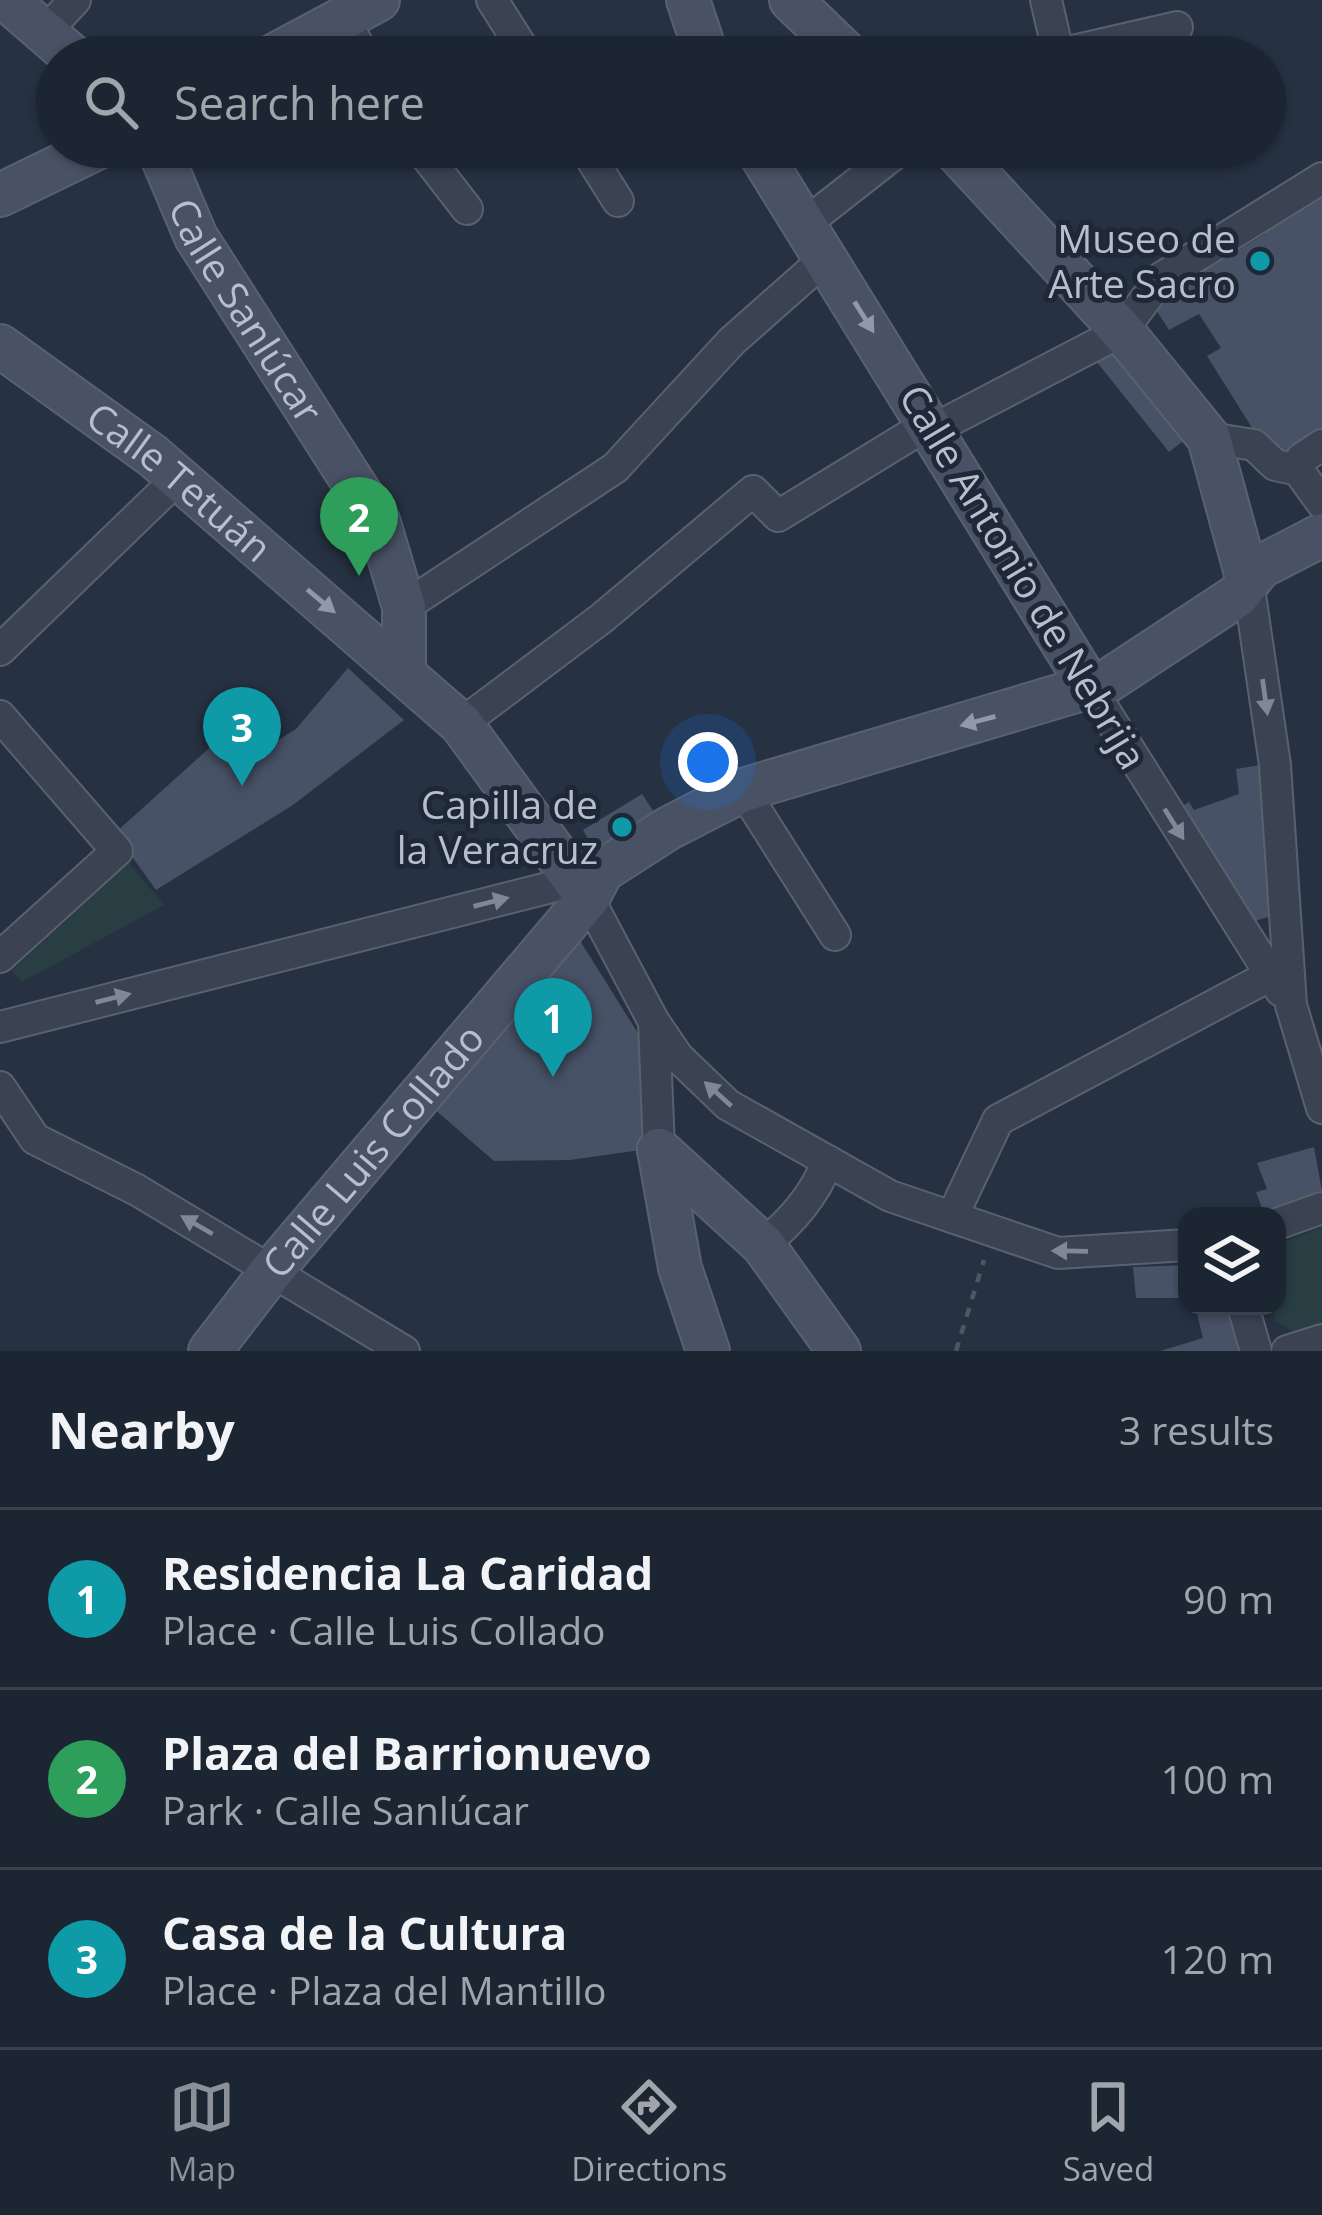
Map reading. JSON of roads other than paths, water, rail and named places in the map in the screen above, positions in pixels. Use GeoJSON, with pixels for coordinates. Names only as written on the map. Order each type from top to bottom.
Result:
{"type":"FeatureCollection","features":[{"type":"Feature","properties":{"kind":"street"},"geometry":{"type":"LineString","coordinates":[[7,0],[48,36]]}},
{"type":"Feature","properties":{"kind":"street"},"geometry":{"type":"LineString","coordinates":[[61,36],[75,0]]}},
{"type":"Feature","properties":{"kind":"street"},"geometry":{"type":"LineString","coordinates":[[492,0],[515,36]]}},
{"type":"Feature","properties":{"kind":"street"},"geometry":{"type":"LineString","coordinates":[[688,0],[699,36]]}},
{"type":"Feature","properties":{"kind":"street"},"geometry":{"type":"LineString","coordinates":[[790,0],[828,36]]}},
{"type":"Feature","properties":{"kind":"street"},"geometry":{"type":"LineString","coordinates":[[1046,0],[1050,36]]}},
{"type":"Feature","properties":{"kind":"street"},"geometry":{"type":"LineString","coordinates":[[309,36],[366,5],[365,36]]}},
{"type":"Feature","properties":{"kind":"street"},"geometry":{"type":"LineString","coordinates":[[1135,36],[1177,27]]}},
{"type":"Feature","properties":{"kind":"street"},"geometry":{"type":"LineString","coordinates":[[0,195],[56,168]]}},
{"type":"Feature","properties":{"kind":"street","name":"Calle Sanlúcar"},"geometry":{"type":"LineString","coordinates":[[167,168],[196,237],[379,523],[404,608],[404,672]]}},
{"type":"Feature","properties":{"kind":"street"},"geometry":{"type":"LineString","coordinates":[[435,168],[467,209]]}},
{"type":"Feature","properties":{"kind":"street"},"geometry":{"type":"LineString","coordinates":[[597,168],[618,201]]}},
{"type":"Feature","properties":{"kind":"street","name":"Calle Antonio de Nebrija"},"geometry":{"type":"LineString","coordinates":[[770,168],[1269,976],[1292,1005]]}},
{"type":"Feature","properties":{"kind":"street"},"geometry":{"type":"LineString","coordinates":[[404,608],[615,468],[884,168]]}},
{"type":"Feature","properties":{"kind":"street"},"geometry":{"type":"LineString","coordinates":[[972,168],[1122,331],[1209,438],[1248,581],[1275,765],[1292,1005],[1322,1108]]}},
{"type":"Feature","properties":{"kind":"street"},"geometry":{"type":"LineString","coordinates":[[461,724],[602,618],[753,491],[778,516],[932,426],[1122,331],[1161,278],[1322,178]]}},
{"type":"Feature","properties":{"kind":"street","name":"Calle Tetuán"},"geometry":{"type":"LineString","coordinates":[[0,346],[177,479],[461,724],[584,889]]}},
{"type":"Feature","properties":{"kind":"street"},"geometry":{"type":"LineString","coordinates":[[1209,438],[1254,445],[1276,465],[1298,470],[1322,503]]}},
{"type":"Feature","properties":{"kind":"street"},"geometry":{"type":"LineString","coordinates":[[1298,470],[1302,458],[1322,445]]}},
{"type":"Feature","properties":{"kind":"street"},"geometry":{"type":"LineString","coordinates":[[0,650],[177,479]]}},
{"type":"Feature","properties":{"kind":"street","name":"Calle Luis Collado"},"geometry":{"type":"LineString","coordinates":[[210,1351],[602,871],[669,828],[743,790],[1091,689],[1237,596],[1259,567],[1322,535]]}},
{"type":"Feature","properties":{"kind":"street"},"geometry":{"type":"LineString","coordinates":[[0,716],[117,850],[0,957]]}},
{"type":"Feature","properties":{"kind":"street"},"geometry":{"type":"LineString","coordinates":[[743,790],[835,935]]}},
{"type":"Feature","properties":{"kind":"street"},"geometry":{"type":"LineString","coordinates":[[0,1027],[584,889],[654,1022],[678,1057],[728,1105],[890,1196],[1058,1253],[1178,1246]]}},
{"type":"Feature","properties":{"kind":"street"},"geometry":{"type":"LineString","coordinates":[[952,1217],[998,1120],[1269,976]]}},
{"type":"Feature","properties":{"kind":"street"},"geometry":{"type":"LineString","coordinates":[[654,1022],[659,1150],[680,1268],[708,1351]]}},
{"type":"Feature","properties":{"kind":"street"},"geometry":{"type":"LineString","coordinates":[[0,1088],[35,1139],[273,1269],[404,1351]]}},
{"type":"Feature","properties":{"kind":"street"},"geometry":{"type":"LineString","coordinates":[[659,1150],[763,1245],[839,1351]]}},
{"type":"Feature","properties":{"kind":"street"},"geometry":{"type":"LineString","coordinates":[[763,1245],[790,1224],[818,1185],[828,1161]]}},
{"type":"Feature","properties":{"kind":"street"},"geometry":{"type":"LineString","coordinates":[[1286,1221],[1322,1208]]}},
{"type":"Feature","properties":{"kind":"street"},"geometry":{"type":"LineString","coordinates":[[1246,1315],[1256,1351]]}},
{"type":"Feature","properties":{"kind":"street"},"geometry":{"type":"LineString","coordinates":[[1286,1351],[1322,1340]]}},
{"type":"Feature","properties":{"kind":"place","name":"Museo de Arte Sacro"},"geometry":{"type":"Point","coordinates":[1260,261]}},
{"type":"Feature","properties":{"kind":"place","name":"Plaza del Barrionuevo"},"geometry":{"type":"Point","coordinates":[359,576]}},
{"type":"Feature","properties":{"kind":"place","name":"Casa de la Cultura"},"geometry":{"type":"Point","coordinates":[242,786]}},
{"type":"Feature","properties":{"kind":"place","name":"Capilla de la Veracruz"},"geometry":{"type":"Point","coordinates":[622,827]}},
{"type":"Feature","properties":{"kind":"place","name":"Residencia La Caridad"},"geometry":{"type":"Point","coordinates":[553,1077]}}]}
